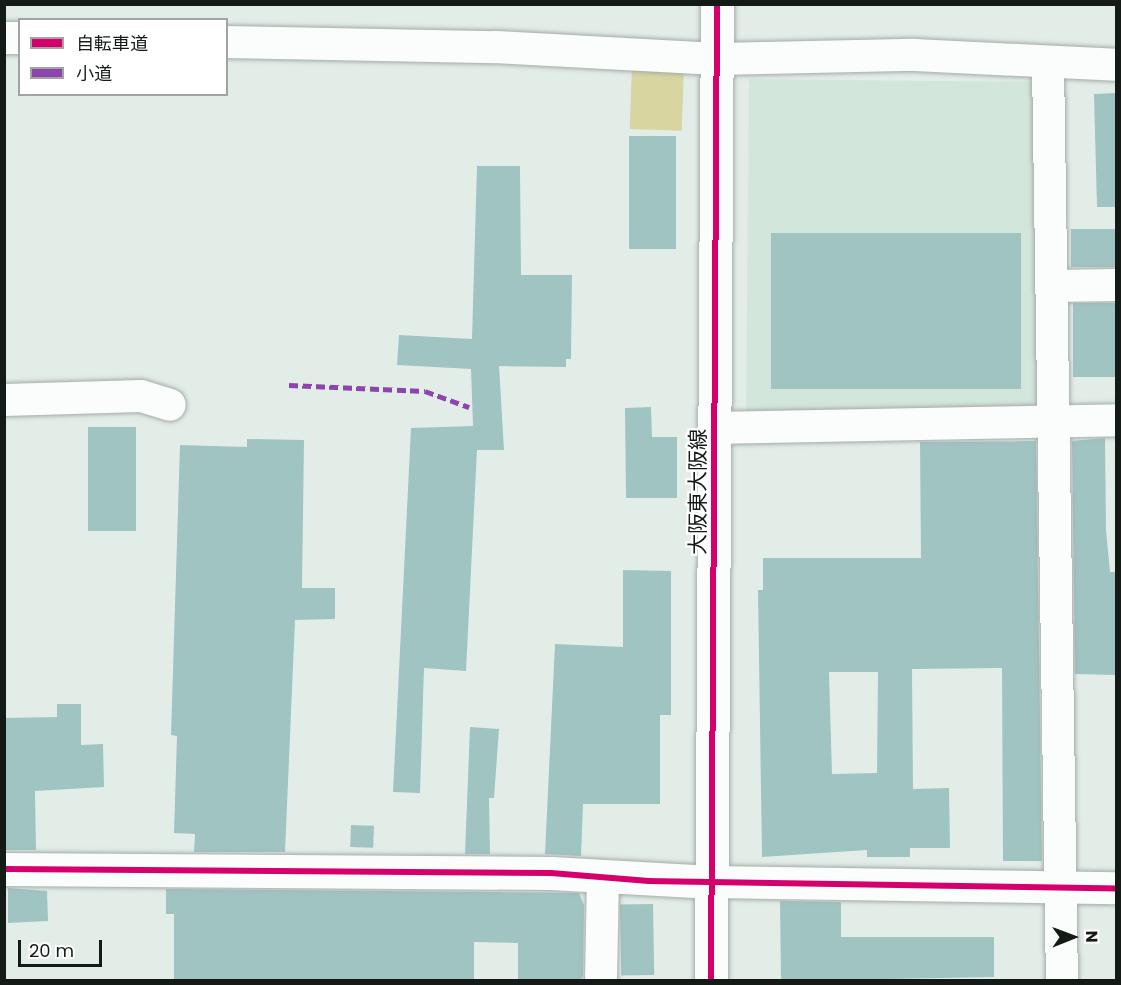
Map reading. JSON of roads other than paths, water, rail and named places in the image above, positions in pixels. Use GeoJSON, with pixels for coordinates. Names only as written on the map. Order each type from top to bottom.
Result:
{"type":"FeatureCollection","features":[{"type":"Feature","properties":{"kind":"main road","name":"大阪東大阪線"},"geometry":{"type":"LineString","coordinates":[[711,981],[717,4]]}},
{"type":"Feature","properties":{"kind":"main road"},"geometry":{"type":"LineString","coordinates":[[4,869],[603,877],[712,882]]}},
{"type":"Feature","properties":{"kind":"street"},"geometry":{"type":"LineString","coordinates":[[228,42],[496,46],[717,54],[915,55],[1116,65]]}},
{"type":"Feature","properties":{"kind":"street"},"geometry":{"type":"LineString","coordinates":[[1048,63],[1062,981]]}},
{"type":"Feature","properties":{"kind":"street"},"geometry":{"type":"LineString","coordinates":[[1053,286],[1116,285]]}},
{"type":"Feature","properties":{"kind":"street"},"geometry":{"type":"LineString","coordinates":[[4,400],[141,396],[170,405]]}},
{"type":"Feature","properties":{"kind":"street"},"geometry":{"type":"LineString","coordinates":[[715,428],[1116,420]]}},
{"type":"Feature","properties":{"kind":"street"},"geometry":{"type":"LineString","coordinates":[[601,981],[603,877]]}},
{"type":"Feature","properties":{"kind":"street"},"geometry":{"type":"LineString","coordinates":[[712,882],[1116,888]]}}]}
